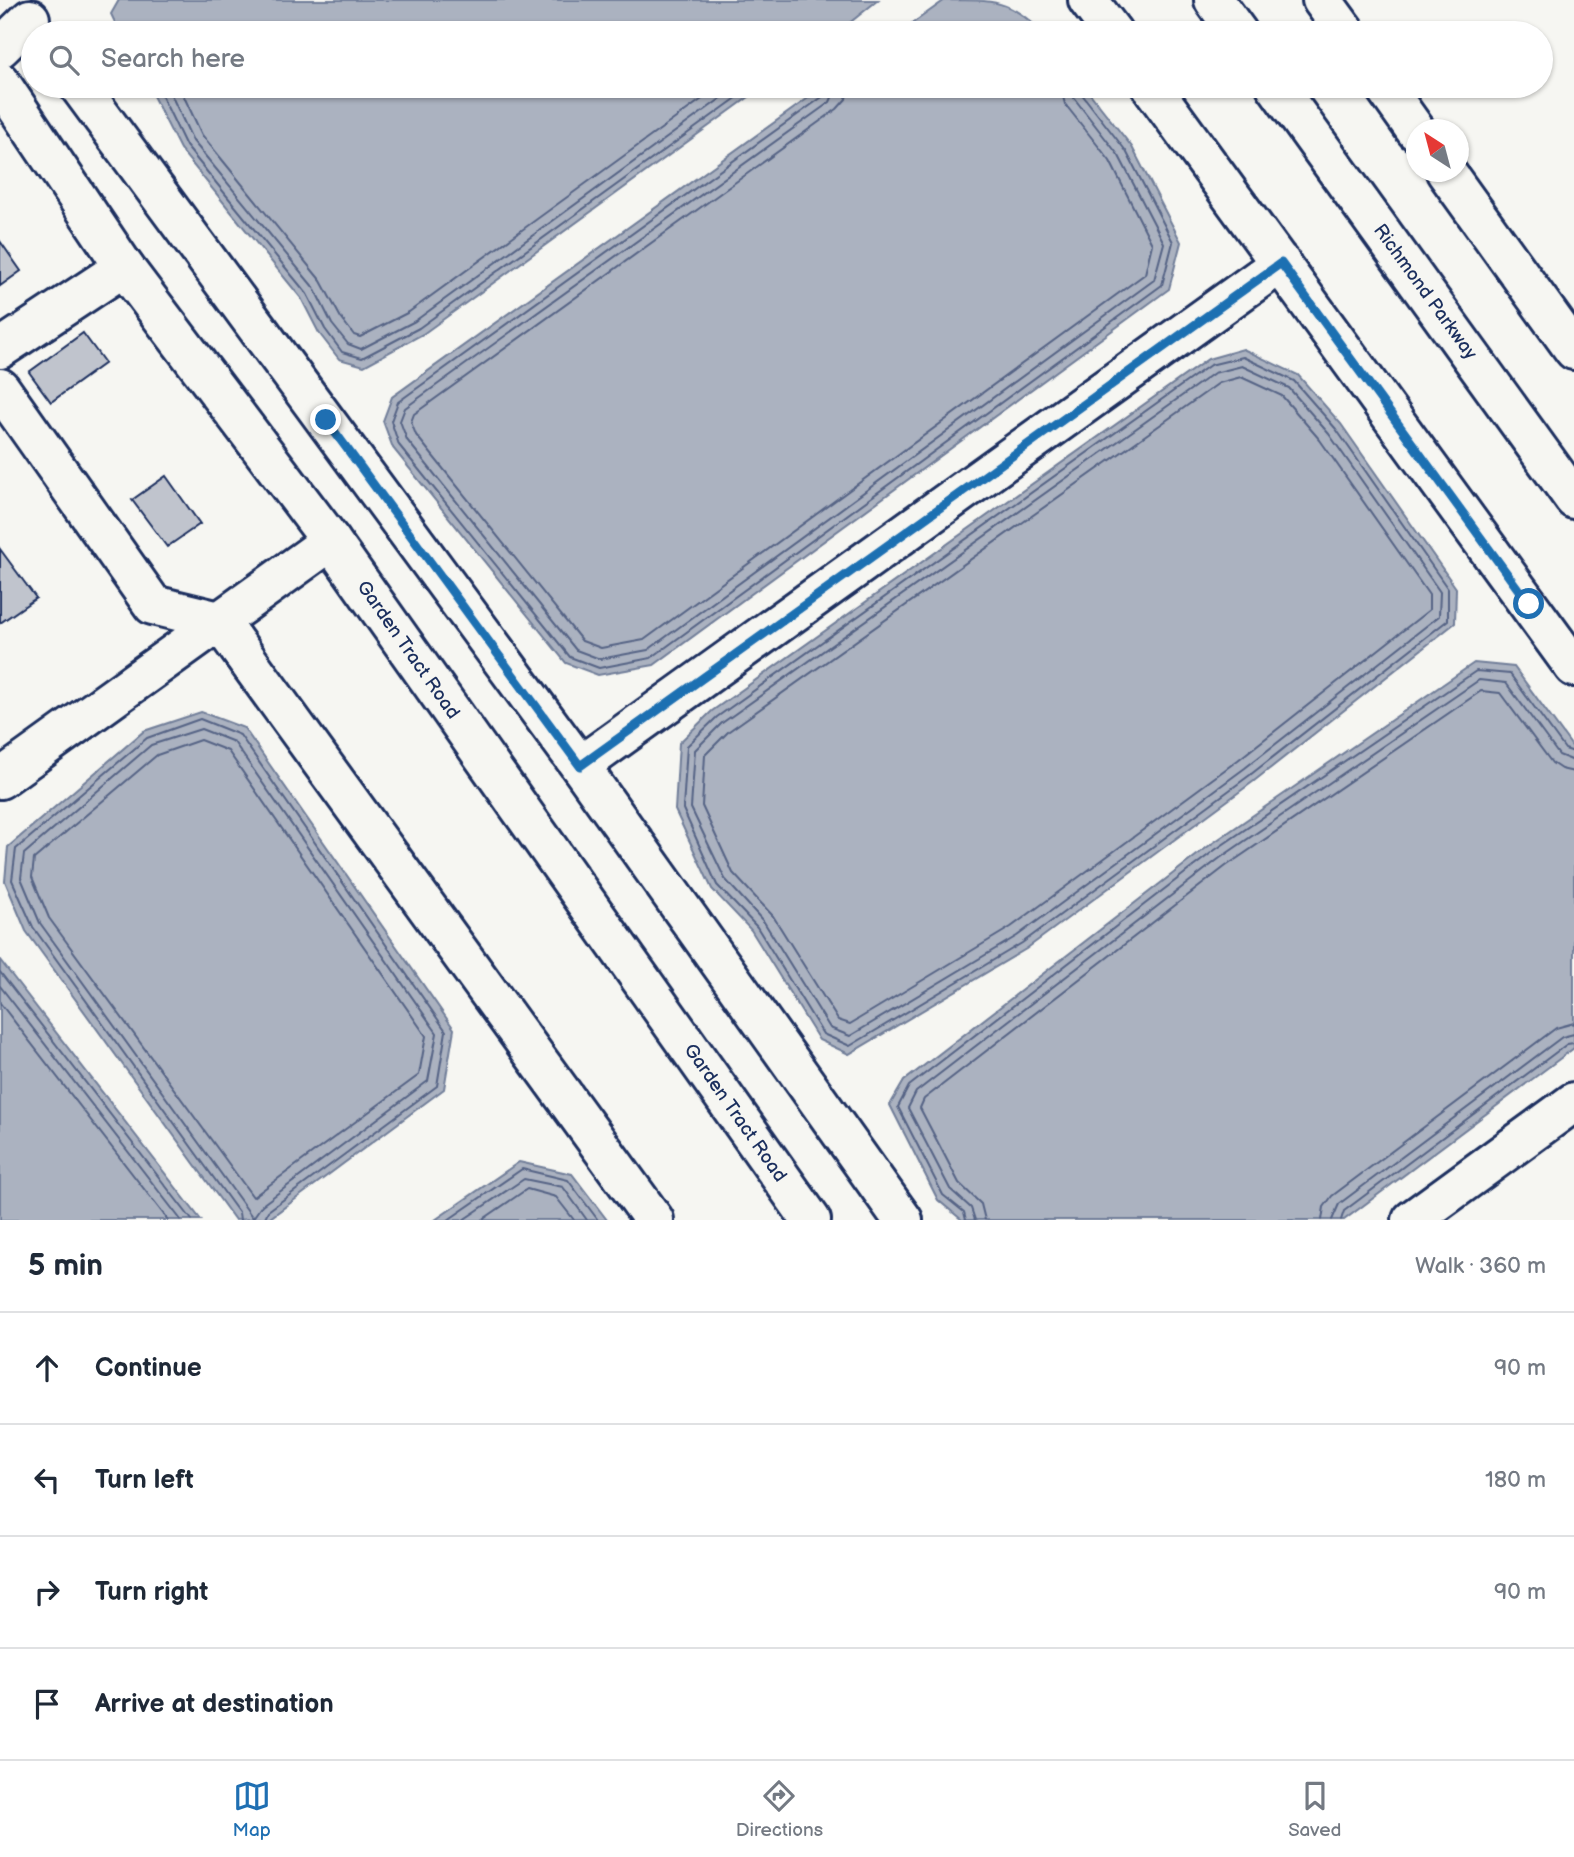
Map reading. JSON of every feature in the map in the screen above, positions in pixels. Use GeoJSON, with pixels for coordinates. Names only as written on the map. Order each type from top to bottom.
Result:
{"type":"FeatureCollection","features":[{"type":"Feature","properties":{"kind":"main road"},"geometry":{"type":"LineString","coordinates":[[1088,0],[1103,21]]}},
{"type":"Feature","properties":{"kind":"main road"},"geometry":{"type":"LineString","coordinates":[[1214,0],[1229,21]]}},
{"type":"Feature","properties":{"kind":"main road"},"geometry":{"type":"LineString","coordinates":[[1322,0],[1337,21]]}},
{"type":"Feature","properties":{"kind":"main road"},"geometry":{"type":"LineString","coordinates":[[0,48],[21,26]]}},
{"type":"Feature","properties":{"kind":"main road","name":"Garden Tract Road"},"geometry":{"type":"LineString","coordinates":[[0,82],[124,267],[331,541],[811,1220]]}},
{"type":"Feature","properties":{"kind":"main road"},"geometry":{"type":"LineString","coordinates":[[88,98],[580,766],[903,1220]]}},
{"type":"Feature","properties":{"kind":"main road"},"geometry":{"type":"LineString","coordinates":[[1160,98],[1574,667]]}},
{"type":"Feature","properties":{"kind":"main road","name":"Richmond Parkway"},"geometry":{"type":"LineString","coordinates":[[1285,98],[1574,499]]}},
{"type":"Feature","properties":{"kind":"main road"},"geometry":{"type":"LineString","coordinates":[[1393,98],[1407,119]]}},
{"type":"Feature","properties":{"kind":"main road"},"geometry":{"type":"LineString","coordinates":[[1453,182],[1574,350]]}},
{"type":"Feature","properties":{"kind":"main road"},"geometry":{"type":"LineString","coordinates":[[580,766],[1281,263]]}},
{"type":"Feature","properties":{"kind":"main road"},"geometry":{"type":"LineString","coordinates":[[0,349],[124,267]]}},
{"type":"Feature","properties":{"kind":"main road"},"geometry":{"type":"LineString","coordinates":[[0,388],[153,605],[219,621],[654,1220]]}},
{"type":"Feature","properties":{"kind":"main road"},"geometry":{"type":"LineString","coordinates":[[0,779],[331,541]]}},
{"type":"Feature","properties":{"kind":"main road"},"geometry":{"type":"LineString","coordinates":[[1412,1220],[1574,1102]]}},
{"type":"Feature","properties":{"kind":"water"},"geometry":{"type":"Polygon","coordinates":[[[119,0],[878,0],[852,21],[114,21],[111,14],[119,0]]]}},
{"type":"Feature","properties":{"kind":"water"},"geometry":{"type":"Polygon","coordinates":[[[945,0],[1000,4],[1030,21],[916,21],[945,0]]]}},
{"type":"Feature","properties":{"kind":"water"},"geometry":{"type":"Polygon","coordinates":[[[154,98],[748,98],[423,334],[364,366],[339,359],[319,333],[301,298],[180,149],[154,98]]]}},
{"type":"Feature","properties":{"kind":"water"},"geometry":{"type":"Polygon","coordinates":[[[808,98],[1093,98],[1132,147],[1181,242],[1169,289],[654,665],[598,675],[566,663],[393,448],[383,421],[392,397],[808,98]]]}},
{"type":"Feature","properties":{"kind":"water"},"geometry":{"type":"Polygon","coordinates":[[[1243,349],[1298,375],[1341,424],[1456,588],[1455,623],[1254,781],[1026,949],[849,1054],[819,1040],[751,930],[712,889],[675,810],[679,743],[712,711],[1208,359],[1243,349]]]}},
{"type":"Feature","properties":{"kind":"water"},"geometry":{"type":"Polygon","coordinates":[[[1474,663],[1514,667],[1574,749],[1574,1048],[1344,1220],[962,1220],[938,1200],[890,1105],[904,1081],[1210,845],[1474,663]]]}},
{"type":"Feature","properties":{"kind":"water"},"geometry":{"type":"Polygon","coordinates":[[[201,712],[244,728],[454,1029],[444,1089],[270,1218],[235,1220],[26,931],[5,881],[8,847],[144,731],[201,712]]]}},
{"type":"Feature","properties":{"kind":"water"},"geometry":{"type":"Polygon","coordinates":[[[0,960],[201,1220],[0,1220],[0,960]]]}},
{"type":"Feature","properties":{"kind":"water"},"geometry":{"type":"Polygon","coordinates":[[[519,1162],[572,1174],[607,1220],[435,1220],[519,1162]]]}},
{"type":"Feature","properties":{"kind":"building"},"geometry":{"type":"Polygon","coordinates":[[[0,241],[21,271],[0,286],[0,241]]]}},
{"type":"Feature","properties":{"kind":"building"},"geometry":{"type":"Polygon","coordinates":[[[83,333],[105,363],[51,402],[29,372],[83,333]]]}},
{"type":"Feature","properties":{"kind":"building"},"geometry":{"type":"Polygon","coordinates":[[[166,476],[200,524],[167,547],[132,500],[166,476]]]}},
{"type":"Feature","properties":{"kind":"building"},"geometry":{"type":"Polygon","coordinates":[[[0,549],[36,598],[0,623],[0,549]]]}},
{"type":"Feature","properties":{"kind":"route"},"geometry":{"type":"LineString","coordinates":[[326,420],[580,766],[1281,263],[1529,604]]}}]}
